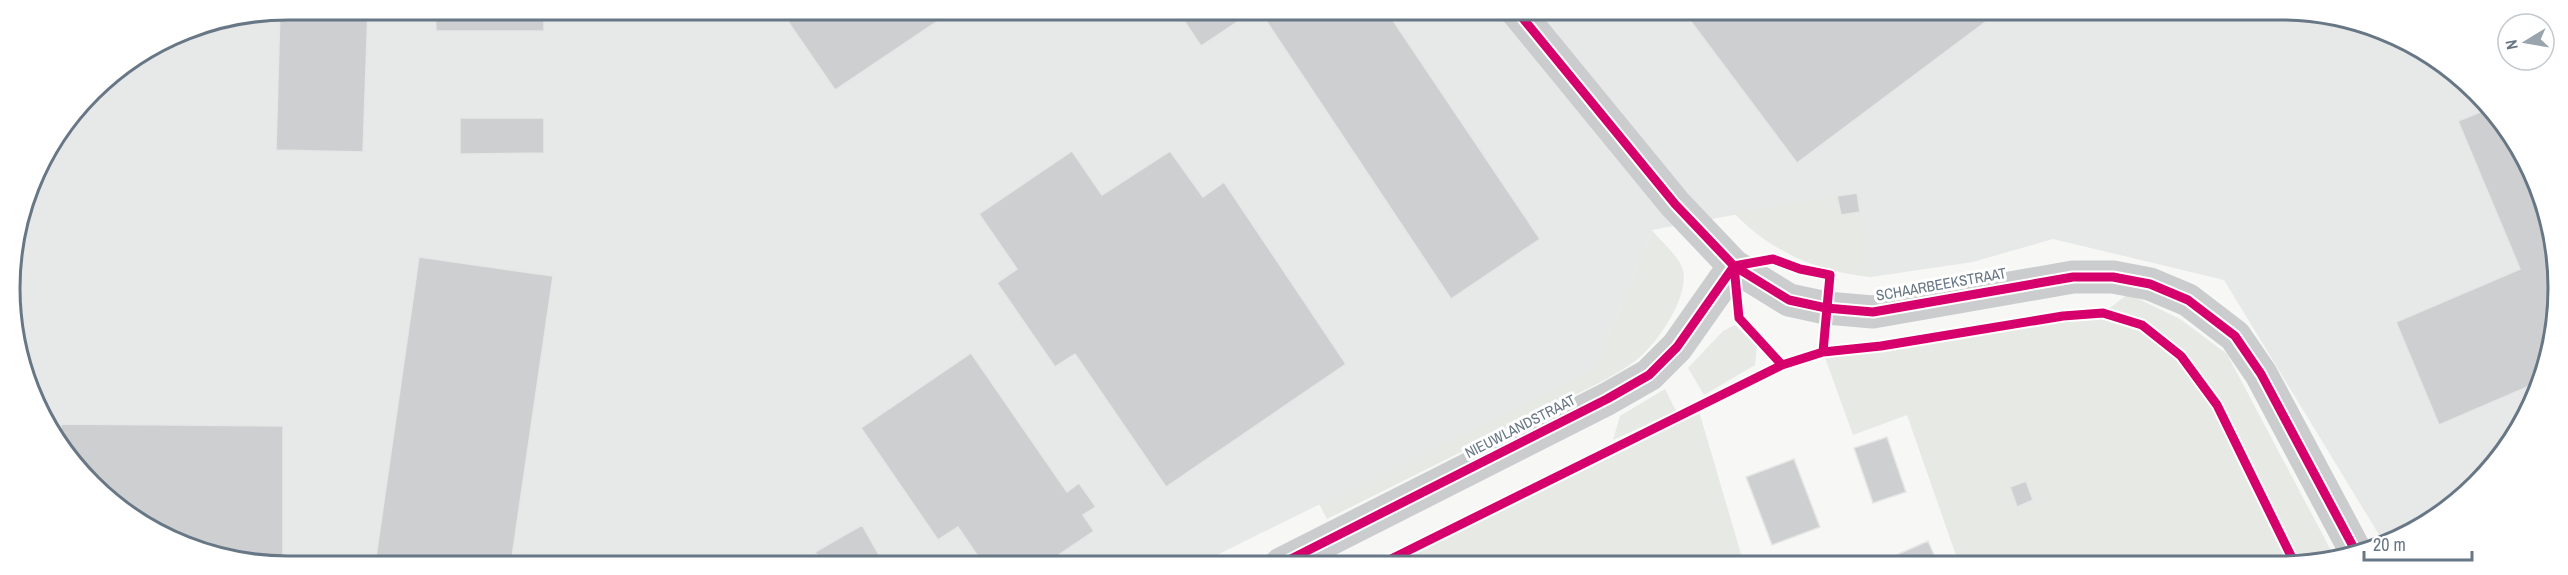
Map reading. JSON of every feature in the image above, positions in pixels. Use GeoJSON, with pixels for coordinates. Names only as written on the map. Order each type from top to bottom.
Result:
{"type":"FeatureCollection","features":[{"type":"Feature","properties":{"kind":"street","name":"SCHAARBEEKSTRAAT"},"geometry":{"type":"LineString","coordinates":[[1524,20],[1675,204],[1734,266],[1789,300],[1826,308],[1873,312],[2073,276],[2114,277],[2150,284],[2188,300],[2235,336],[2261,374],[2352,545]]}},
{"type":"Feature","properties":{"kind":"street","name":"NIEUWLANDSTRAAT"},"geometry":{"type":"LineString","coordinates":[[1297,556],[1607,399],[1649,375],[1677,346],[1734,266]]}},
{"type":"Feature","properties":{"kind":"shaded area"},"geometry":{"type":"Polygon","coordinates":[[[270,20],[2298,20],[2350,29],[2399,47],[2444,75],[2470,98],[2493,124],[2511,151],[2548,290],[2546,322],[2539,357],[2528,390],[2513,422],[2493,451],[2457,489],[2414,520],[2380,536],[2224,280],[2053,239],[1973,262],[1871,277],[1858,192],[1652,230],[1595,368],[1215,556],[270,555],[218,546],[169,528],[124,500],[86,464],[55,422],[34,374],[22,322],[20,270],[29,218],[47,169],[75,124],[98,98],[124,75],[169,47],[218,29],[270,20]]]}},
{"type":"Feature","properties":{"kind":"shaded area"},"geometry":{"type":"Polygon","coordinates":[[[1859,192],[1871,277],[1832,270],[1796,258],[1764,239],[1734,213],[1859,192]]]}},
{"type":"Feature","properties":{"kind":"shaded area"},"geometry":{"type":"Polygon","coordinates":[[[1652,230],[1678,260],[1683,270],[1684,280],[1682,292],[1671,316],[1641,356],[1607,379],[1327,519],[1319,504],[1595,368],[1652,230]]]}},
{"type":"Feature","properties":{"kind":"shaded area"},"geometry":{"type":"Polygon","coordinates":[[[2128,294],[2180,319],[2227,354],[2331,550],[2280,556],[1956,556],[1907,415],[1853,435],[1823,352],[1881,346],[2012,322],[2103,313],[2128,294]]]}},
{"type":"Feature","properties":{"kind":"shaded area"},"geometry":{"type":"Polygon","coordinates":[[[1735,325],[1757,346],[1755,365],[1704,395],[1688,368],[1723,331],[1735,325]]]}},
{"type":"Feature","properties":{"kind":"shaded area"},"geometry":{"type":"Polygon","coordinates":[[[1665,389],[1676,411],[1613,440],[1620,416],[1665,389]]]}},
{"type":"Feature","properties":{"kind":"shaded area"},"geometry":{"type":"Polygon","coordinates":[[[1698,408],[1742,556],[1397,556],[1629,439],[1698,408]]]}},
{"type":"Feature","properties":{"kind":"building"},"geometry":{"type":"Polygon","coordinates":[[[280,20],[368,20],[363,152],[276,150],[280,20]]]}},
{"type":"Feature","properties":{"kind":"building"},"geometry":{"type":"Polygon","coordinates":[[[436,20],[544,20],[544,31],[436,31],[436,20]]]}},
{"type":"Feature","properties":{"kind":"building"},"geometry":{"type":"Polygon","coordinates":[[[787,20],[939,20],[835,90],[787,20]]]}},
{"type":"Feature","properties":{"kind":"building"},"geometry":{"type":"Polygon","coordinates":[[[1184,20],[1240,20],[1201,46],[1184,20]]]}},
{"type":"Feature","properties":{"kind":"building"},"geometry":{"type":"Polygon","coordinates":[[[1266,20],[1393,20],[1540,239],[1451,299],[1266,20]]]}},
{"type":"Feature","properties":{"kind":"building"},"geometry":{"type":"Polygon","coordinates":[[[1690,20],[1988,20],[1797,163],[1690,20]]]}},
{"type":"Feature","properties":{"kind":"building"},"geometry":{"type":"Polygon","coordinates":[[[2482,111],[2493,124],[2521,169],[2534,201],[2543,235],[2548,270],[2548,305],[2543,340],[2529,386],[2439,425],[2396,322],[2520,269],[2458,121],[2482,111]]]}},
{"type":"Feature","properties":{"kind":"building"},"geometry":{"type":"Polygon","coordinates":[[[460,118],[544,118],[544,153],[460,154],[460,118]]]}},
{"type":"Feature","properties":{"kind":"building"},"geometry":{"type":"Polygon","coordinates":[[[1072,151],[1102,195],[1170,151],[1203,197],[1224,182],[1346,364],[1166,487],[1075,354],[1055,367],[997,283],[1017,269],[979,214],[1072,151]]]}},
{"type":"Feature","properties":{"kind":"building"},"geometry":{"type":"Polygon","coordinates":[[[1857,193],[1860,212],[1841,215],[1837,196],[1857,193]]]}},
{"type":"Feature","properties":{"kind":"building"},"geometry":{"type":"Polygon","coordinates":[[[419,257],[553,276],[512,556],[376,556],[419,257]]]}},
{"type":"Feature","properties":{"kind":"building"},"geometry":{"type":"Polygon","coordinates":[[[971,353],[1067,492],[1079,483],[1096,507],[1083,515],[1094,531],[1057,556],[978,556],[958,527],[938,540],[861,428],[971,353]]]}},
{"type":"Feature","properties":{"kind":"building"},"geometry":{"type":"Polygon","coordinates":[[[61,424],[283,426],[283,556],[218,546],[185,535],[153,520],[124,500],[98,477],[75,451],[61,430],[61,424]]]}},
{"type":"Feature","properties":{"kind":"building"},"geometry":{"type":"Polygon","coordinates":[[[1887,437],[1906,492],[1873,503],[1854,448],[1887,437]]]}},
{"type":"Feature","properties":{"kind":"building"},"geometry":{"type":"Polygon","coordinates":[[[1794,459],[1820,527],[1772,545],[1746,477],[1794,459]]]}},
{"type":"Feature","properties":{"kind":"building"},"geometry":{"type":"Polygon","coordinates":[[[2026,481],[2033,500],[2017,507],[2010,487],[2026,481]]]}},
{"type":"Feature","properties":{"kind":"building"},"geometry":{"type":"Polygon","coordinates":[[[862,525],[880,556],[817,556],[815,552],[862,525]]]}},
{"type":"Feature","properties":{"kind":"building"},"geometry":{"type":"Polygon","coordinates":[[[1928,541],[1935,556],[1894,556],[1928,541]]]}},
{"type":"Feature","properties":{"kind":"cycle path"},"geometry":{"type":"LineString","coordinates":[[1524,20],[1675,204],[1734,266],[1789,300],[1826,308],[1873,312],[2073,277],[2113,277],[2150,284],[2188,300],[2235,336],[2261,374],[2352,545]]}},
{"type":"Feature","properties":{"kind":"cycle path"},"geometry":{"type":"LineString","coordinates":[[1734,266],[1773,259],[1800,269],[1830,275],[1823,352]]}},
{"type":"Feature","properties":{"kind":"cycle path"},"geometry":{"type":"LineString","coordinates":[[1734,266],[1739,318],[1782,365]]}},
{"type":"Feature","properties":{"kind":"cycle path"},"geometry":{"type":"LineString","coordinates":[[1297,556],[1607,399],[1649,375],[1677,347],[1734,266]]}},
{"type":"Feature","properties":{"kind":"cycle path"},"geometry":{"type":"LineString","coordinates":[[1397,556],[1782,365],[1823,352],[1881,346],[2063,316],[2103,313],[2142,325],[2181,356],[2217,405],[2291,555]]}}]}
